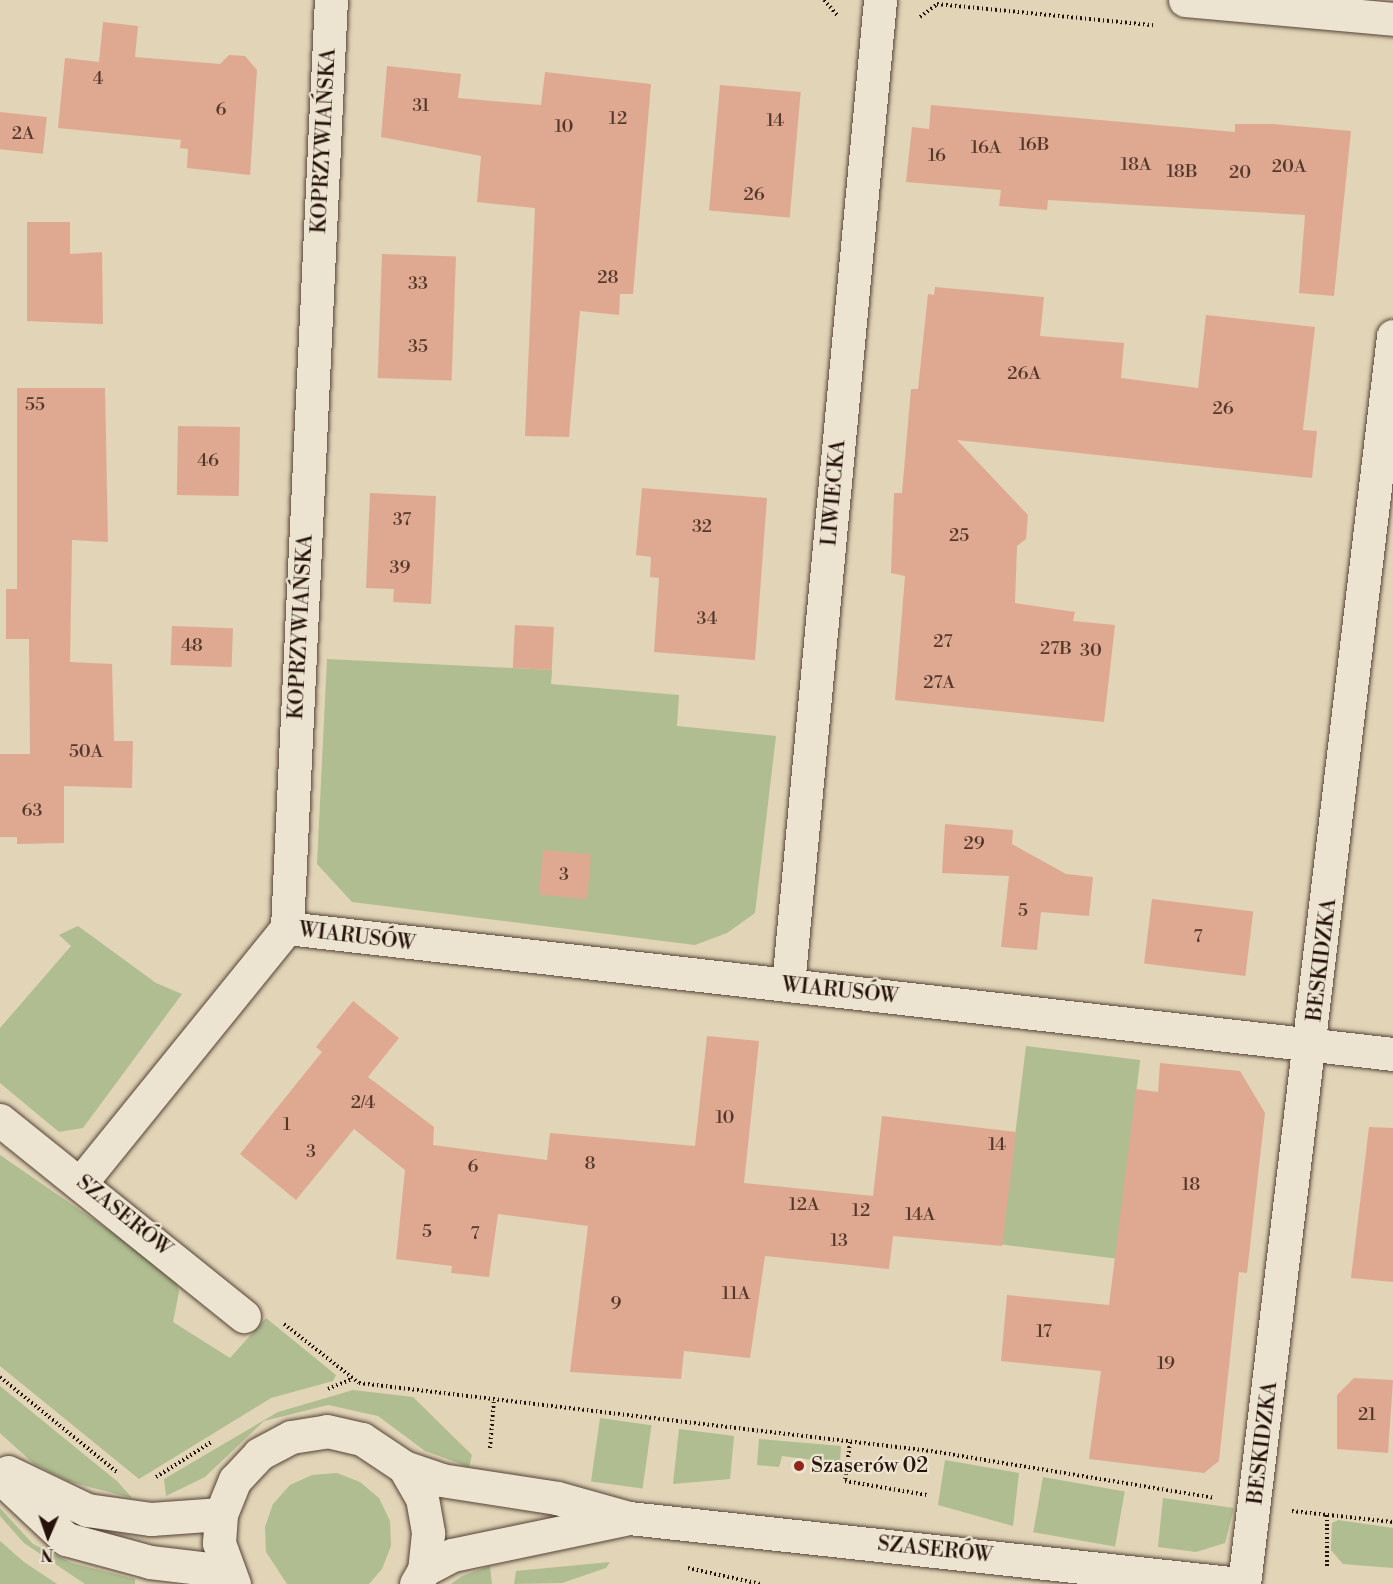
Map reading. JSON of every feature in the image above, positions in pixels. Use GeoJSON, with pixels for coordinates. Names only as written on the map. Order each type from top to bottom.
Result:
{"type":"FeatureCollection","features":[{"type":"Feature","properties":{"kind":"street","name":"KOPRZYWIAŃSKA"},"geometry":{"type":"LineString","coordinates":[[287,928],[331,0]]}},
{"type":"Feature","properties":{"kind":"street"},"geometry":{"type":"LineString","coordinates":[[1185,0],[1393,19]]}},
{"type":"Feature","properties":{"kind":"street","name":"LIWIECKA"},"geometry":{"type":"LineString","coordinates":[[788,985],[879,10]]}},
{"type":"Feature","properties":{"kind":"street","name":"BESKIDZKA"},"geometry":{"type":"LineString","coordinates":[[1242,1584],[1256,1505],[1312,1045],[1393,336]]}},
{"type":"Feature","properties":{"kind":"street","name":"WIARUSÓW"},"geometry":{"type":"LineString","coordinates":[[287,928],[1393,1054]]}},
{"type":"Feature","properties":{"kind":"street"},"geometry":{"type":"LineString","coordinates":[[82,1181],[287,928]]}},
{"type":"Feature","properties":{"kind":"street","name":"SZASERÓW"},"geometry":{"type":"LineString","coordinates":[[0,1120],[82,1181],[244,1316]]}},
{"type":"Feature","properties":{"kind":"street"},"geometry":{"type":"LineString","coordinates":[[0,1477],[66,1539],[150,1562],[229,1577],[219,1543],[221,1514],[235,1480],[259,1454],[291,1437],[327,1431],[362,1439],[404,1467],[422,1498],[428,1533],[420,1577]]}},
{"type":"Feature","properties":{"kind":"street","name":"SZASERÓW"},"geometry":{"type":"LineString","coordinates":[[404,1467],[441,1480],[557,1498],[629,1518],[1242,1584]]}},
{"type":"Feature","properties":{"kind":"street"},"geometry":{"type":"LineString","coordinates":[[0,1468],[87,1510],[151,1519],[221,1514]]}},
{"type":"Feature","properties":{"kind":"street","name":"SZASERÓW"},"geometry":{"type":"LineString","coordinates":[[420,1577],[452,1554],[629,1518]]}},
{"type":"Feature","properties":{"kind":"path"},"geometry":{"type":"LineString","coordinates":[[824,0],[838,16],[879,10],[913,23],[937,4],[1166,27]]}},
{"type":"Feature","properties":{"kind":"path"},"geometry":{"type":"LineString","coordinates":[[281,1322],[359,1383],[850,1441],[1032,1466],[1256,1505],[1393,1522]]}},
{"type":"Feature","properties":{"kind":"path"},"geometry":{"type":"LineString","coordinates":[[489,1458],[494,1399]]}},
{"type":"Feature","properties":{"kind":"path"},"geometry":{"type":"LineString","coordinates":[[850,1441],[845,1481],[927,1495]]}},
{"type":"Feature","properties":{"kind":"path"},"geometry":{"type":"LineString","coordinates":[[1327,1515],[1327,1567]]}},
{"type":"Feature","properties":{"kind":"path"},"geometry":{"type":"LineString","coordinates":[[683,1567],[760,1584]]}},
{"type":"Feature","properties":{"kind":"green space"},"geometry":{"type":"Polygon","coordinates":[[[327,659],[552,670],[551,684],[679,695],[677,726],[776,736],[755,913],[727,933],[695,945],[352,902],[317,864],[327,659]]]}},
{"type":"Feature","properties":{"kind":"green space"},"geometry":{"type":"Polygon","coordinates":[[[78,926],[156,983],[182,994],[83,1128],[59,1132],[0,1083],[0,1028],[71,946],[59,935],[78,926]]]}},
{"type":"Feature","properties":{"kind":"green space"},"geometry":{"type":"Polygon","coordinates":[[[1026,1046],[1140,1060],[1116,1259],[1002,1245],[1026,1046]]]}},
{"type":"Feature","properties":{"kind":"green space"},"geometry":{"type":"Polygon","coordinates":[[[0,1155],[174,1275],[179,1292],[173,1322],[230,1358],[266,1318],[336,1375],[333,1381],[271,1398],[139,1479],[0,1366],[0,1155]]]}},
{"type":"Feature","properties":{"kind":"green space"},"geometry":{"type":"Polygon","coordinates":[[[0,1386],[118,1482],[132,1498],[70,1482],[34,1464],[0,1433],[0,1386]]]}},
{"type":"Feature","properties":{"kind":"green space"},"geometry":{"type":"Polygon","coordinates":[[[353,1390],[413,1397],[472,1455],[469,1467],[425,1451],[378,1416],[328,1405],[264,1421],[205,1477],[166,1496],[164,1479],[278,1412],[353,1390]]]}},
{"type":"Feature","properties":{"kind":"green space"},"geometry":{"type":"Polygon","coordinates":[[[600,1418],[651,1425],[643,1489],[591,1481],[600,1418]]]}},
{"type":"Feature","properties":{"kind":"green space"},"geometry":{"type":"Polygon","coordinates":[[[679,1429],[734,1436],[730,1479],[673,1484],[679,1429]]]}},
{"type":"Feature","properties":{"kind":"green space"},"geometry":{"type":"Polygon","coordinates":[[[759,1439],[841,1446],[840,1462],[831,1474],[814,1471],[814,1460],[782,1456],[779,1467],[757,1465],[759,1439]]]}},
{"type":"Feature","properties":{"kind":"green space"},"geometry":{"type":"Polygon","coordinates":[[[945,1460],[1019,1473],[1013,1526],[938,1505],[945,1460]]]}},
{"type":"Feature","properties":{"kind":"green space"},"geometry":{"type":"Polygon","coordinates":[[[337,1473],[360,1482],[379,1498],[390,1521],[391,1546],[382,1569],[369,1584],[287,1584],[266,1552],[265,1527],[273,1504],[290,1485],[312,1475],[337,1473]]]}},
{"type":"Feature","properties":{"kind":"green space"},"geometry":{"type":"Polygon","coordinates":[[[1043,1477],[1125,1491],[1115,1547],[1033,1532],[1043,1477]]]}},
{"type":"Feature","properties":{"kind":"green space"},"geometry":{"type":"Polygon","coordinates":[[[1163,1498],[1234,1508],[1225,1543],[1196,1552],[1158,1547],[1163,1498]]]}},
{"type":"Feature","properties":{"kind":"green space"},"geometry":{"type":"Polygon","coordinates":[[[0,1508],[33,1544],[72,1563],[135,1579],[135,1584],[85,1584],[24,1543],[0,1516],[0,1508]]]}},
{"type":"Feature","properties":{"kind":"green space"},"geometry":{"type":"Polygon","coordinates":[[[1338,1520],[1393,1528],[1393,1568],[1343,1564],[1331,1550],[1332,1523],[1338,1520]]]}},
{"type":"Feature","properties":{"kind":"green space"},"geometry":{"type":"Polygon","coordinates":[[[0,1541],[24,1562],[57,1584],[0,1584],[0,1541]]]}},
{"type":"Feature","properties":{"kind":"green space"},"geometry":{"type":"Polygon","coordinates":[[[610,1562],[606,1568],[562,1583],[514,1584],[516,1571],[610,1562]]]}},
{"type":"Feature","properties":{"kind":"green space"},"geometry":{"type":"Polygon","coordinates":[[[490,1566],[492,1584],[451,1584],[462,1576],[490,1566]]]}},
{"type":"Feature","properties":{"kind":"building"},"geometry":{"type":"Polygon","coordinates":[[[103,22],[138,26],[135,57],[220,64],[229,55],[245,56],[257,70],[250,175],[187,168],[188,149],[180,148],[181,140],[58,128],[65,58],[99,62],[103,22]]]}},
{"type":"Feature","properties":{"kind":"building"},"geometry":{"type":"Polygon","coordinates":[[[387,66],[461,74],[458,98],[541,105],[545,72],[651,84],[633,294],[620,294],[619,315],[580,311],[569,437],[525,436],[535,208],[477,202],[481,156],[381,137],[387,66]]]}},
{"type":"Feature","properties":{"kind":"building"},"geometry":{"type":"Polygon","coordinates":[[[720,85],[801,92],[790,218],[709,211],[720,85]]]}},
{"type":"Feature","properties":{"kind":"building"},"geometry":{"type":"Polygon","coordinates":[[[931,105],[1235,132],[1235,124],[1273,124],[1351,131],[1334,296],[1299,293],[1305,215],[1048,200],[1047,210],[999,206],[1001,190],[906,182],[912,127],[929,129],[931,105]]]}},
{"type":"Feature","properties":{"kind":"building"},"geometry":{"type":"Polygon","coordinates":[[[0,112],[47,117],[43,154],[0,149],[0,112]]]}},
{"type":"Feature","properties":{"kind":"building"},"geometry":{"type":"Polygon","coordinates":[[[27,222],[70,222],[70,254],[102,252],[103,324],[27,321],[27,222]]]}},
{"type":"Feature","properties":{"kind":"building"},"geometry":{"type":"Polygon","coordinates":[[[382,254],[456,257],[452,381],[378,378],[382,254]]]}},
{"type":"Feature","properties":{"kind":"building"},"geometry":{"type":"Polygon","coordinates":[[[935,287],[1044,297],[1040,336],[1124,343],[1121,378],[1198,388],[1206,315],[1315,327],[1303,430],[1317,431],[1312,478],[957,440],[1028,515],[1026,539],[1017,546],[1015,603],[1075,612],[1073,621],[1115,625],[1104,722],[895,700],[905,576],[891,573],[894,493],[902,493],[911,389],[918,389],[928,294],[934,295],[935,287]]]}},
{"type":"Feature","properties":{"kind":"building"},"geometry":{"type":"Polygon","coordinates":[[[17,388],[105,388],[108,542],[72,540],[70,662],[112,664],[114,741],[133,741],[132,788],[64,786],[64,843],[17,844],[17,837],[0,837],[0,754],[30,754],[29,639],[6,639],[6,589],[17,589],[17,388]]]}},
{"type":"Feature","properties":{"kind":"building"},"geometry":{"type":"Polygon","coordinates":[[[178,426],[240,427],[239,496],[177,495],[178,426]]]}},
{"type":"Feature","properties":{"kind":"building"},"geometry":{"type":"Polygon","coordinates":[[[642,488],[767,498],[755,660],[654,652],[659,578],[650,577],[651,557],[636,555],[642,488]]]}},
{"type":"Feature","properties":{"kind":"building"},"geometry":{"type":"Polygon","coordinates":[[[370,493],[436,496],[431,604],[393,602],[394,589],[366,588],[370,493]]]}},
{"type":"Feature","properties":{"kind":"building"},"geometry":{"type":"Polygon","coordinates":[[[515,625],[554,627],[552,670],[513,668],[515,625]]]}},
{"type":"Feature","properties":{"kind":"building"},"geometry":{"type":"Polygon","coordinates":[[[172,626],[233,628],[232,667],[171,665],[172,626]]]}},
{"type":"Feature","properties":{"kind":"building"},"geometry":{"type":"Polygon","coordinates":[[[945,824],[1013,830],[1012,844],[1066,874],[1093,877],[1089,916],[1041,912],[1037,950],[1001,947],[1009,876],[942,873],[945,824]]]}},
{"type":"Feature","properties":{"kind":"building"},"geometry":{"type":"Polygon","coordinates":[[[543,850],[591,854],[587,899],[539,895],[543,850]]]}},
{"type":"Feature","properties":{"kind":"building"},"geometry":{"type":"Polygon","coordinates":[[[1152,899],[1253,911],[1245,976],[1144,964],[1152,899]]]}},
{"type":"Feature","properties":{"kind":"building"},"geometry":{"type":"Polygon","coordinates":[[[353,1001],[399,1038],[368,1077],[434,1127],[433,1145],[547,1160],[550,1133],[695,1146],[707,1036],[759,1041],[744,1183],[873,1196],[882,1116],[1016,1132],[1002,1246],[893,1236],[889,1269],[765,1256],[750,1358],[684,1351],[681,1379],[570,1372],[588,1226],[498,1214],[489,1277],[451,1273],[452,1266],[396,1259],[405,1170],[354,1129],[296,1200],[240,1154],[322,1052],[316,1047],[353,1001]]]}},
{"type":"Feature","properties":{"kind":"building"},"geometry":{"type":"Polygon","coordinates":[[[1160,1063],[1240,1071],[1265,1113],[1247,1273],[1239,1272],[1219,1461],[1204,1473],[1089,1459],[1101,1371],[1001,1361],[1007,1295],[1109,1305],[1136,1089],[1158,1092],[1160,1063]]]}},
{"type":"Feature","properties":{"kind":"building"},"geometry":{"type":"Polygon","coordinates":[[[1369,1127],[1393,1128],[1393,1282],[1351,1278],[1369,1127]]]}},
{"type":"Feature","properties":{"kind":"building"},"geometry":{"type":"Polygon","coordinates":[[[1354,1378],[1393,1380],[1388,1453],[1337,1449],[1337,1395],[1354,1378]]]}},
{"type":"Feature","properties":{"kind":"place","name":"Szaserów 02"},"geometry":{"type":"Point","coordinates":[799,1466]}}]}
